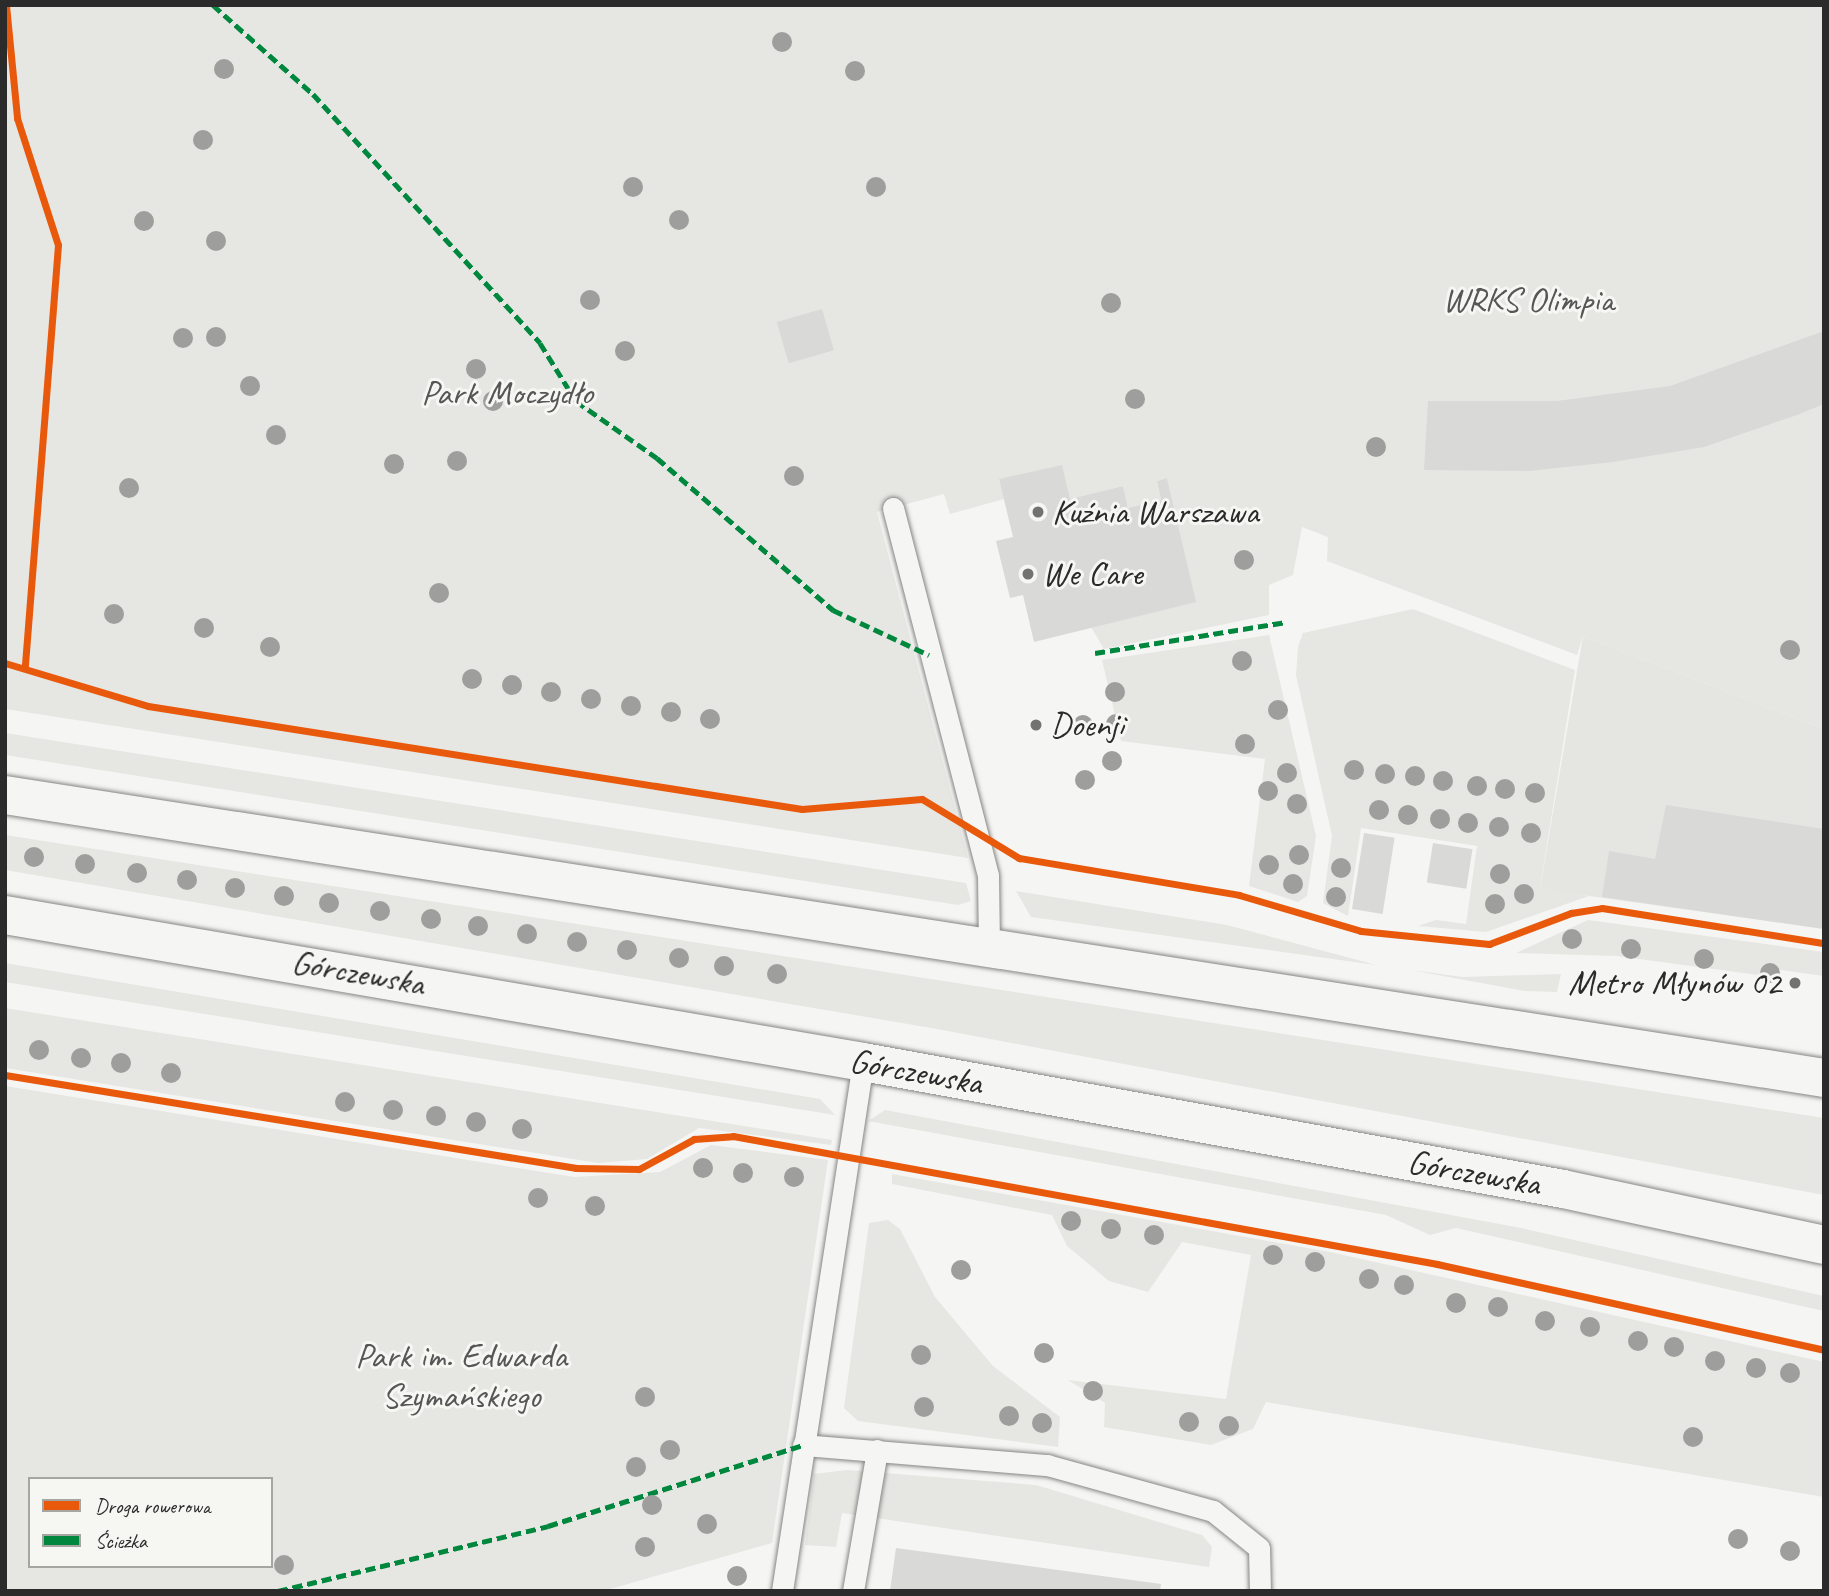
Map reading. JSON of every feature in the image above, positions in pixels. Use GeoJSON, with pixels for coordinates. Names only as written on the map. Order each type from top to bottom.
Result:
{"type":"FeatureCollection","features":[{"type":"Feature","properties":{"kind":"main road"},"geometry":{"type":"LineString","coordinates":[[5,795],[1824,1078]]}},
{"type":"Feature","properties":{"kind":"main road","name":"Górczewska"},"geometry":{"type":"LineString","coordinates":[[5,915],[863,1062],[1563,1189],[1824,1245]]}},
{"type":"Feature","properties":{"kind":"lane"},"geometry":{"type":"LineString","coordinates":[[893,508],[988,875],[989,948]]}},
{"type":"Feature","properties":{"kind":"lane"},"geometry":{"type":"LineString","coordinates":[[782,1591],[863,1062]]}},
{"type":"Feature","properties":{"kind":"lane"},"geometry":{"type":"LineString","coordinates":[[803,1445],[1047,1465],[1213,1511],[1259,1548],[1260,1591]]}},
{"type":"Feature","properties":{"kind":"lane"},"geometry":{"type":"LineString","coordinates":[[853,1591],[877,1450]]}},
{"type":"Feature","properties":{"kind":"shaded area"},"geometry":{"type":"Polygon","coordinates":[[[1583,636],[1824,729],[1824,929],[1540,889],[1583,636]]]}},
{"type":"Feature","properties":{"kind":"green space","name":"Park Moczydło"},"geometry":{"type":"Polygon","coordinates":[[[5,5],[1824,5],[1824,729],[1583,636],[1577,655],[1327,561],[1328,537],[1302,527],[1293,575],[1269,585],[1269,615],[1104,649],[1091,627],[1195,602],[1167,478],[1157,481],[1161,500],[1128,508],[1123,486],[1070,499],[999,479],[1004,499],[950,514],[944,494],[877,512],[968,858],[5,709],[5,5]]]}},
{"type":"Feature","properties":{"kind":"green space"},"geometry":{"type":"Polygon","coordinates":[[[1413,609],[1575,670],[1540,888],[1589,896],[1486,932],[1418,926],[1436,920],[1466,924],[1477,846],[1361,828],[1348,916],[1323,903],[1332,836],[1296,675],[1298,647],[1303,633],[1413,609]]]}},
{"type":"Feature","properties":{"kind":"green space"},"geometry":{"type":"Polygon","coordinates":[[[1269,635],[1316,836],[1307,896],[1298,902],[1249,886],[1265,759],[1121,741],[1102,660],[1269,635]]]}},
{"type":"Feature","properties":{"kind":"green space"},"geometry":{"type":"Polygon","coordinates":[[[5,733],[966,883],[971,901],[958,905],[5,755],[5,733]]]}},
{"type":"Feature","properties":{"kind":"green space"},"geometry":{"type":"Polygon","coordinates":[[[5,835],[1824,1118],[1824,1195],[937,1029],[5,870],[5,835]]]}},
{"type":"Feature","properties":{"kind":"green space"},"geometry":{"type":"Polygon","coordinates":[[[1016,891],[1227,925],[1376,965],[1031,917],[1016,891]]]}},
{"type":"Feature","properties":{"kind":"green space"},"geometry":{"type":"Polygon","coordinates":[[[1588,920],[1824,952],[1824,987],[1823,976],[1775,969],[1773,977],[1617,956],[1516,953],[1588,920]]]}},
{"type":"Feature","properties":{"kind":"green space"},"geometry":{"type":"Polygon","coordinates":[[[5,963],[820,1099],[835,1115],[5,982],[5,963]]]}},
{"type":"Feature","properties":{"kind":"green space"},"geometry":{"type":"Polygon","coordinates":[[[1410,970],[1463,977],[1561,974],[1557,992],[1525,991],[1410,970]]]}},
{"type":"Feature","properties":{"kind":"green space"},"geometry":{"type":"Polygon","coordinates":[[[5,1008],[832,1140],[831,1145],[699,1128],[647,1159],[598,1163],[5,1068],[5,1008]]]}},
{"type":"Feature","properties":{"kind":"green space","name":"Park im. Edwarda Szymańskiego"},"geometry":{"type":"Polygon","coordinates":[[[5,1086],[574,1177],[660,1172],[711,1145],[828,1160],[772,1543],[603,1591],[5,1591],[5,1086]]]}},
{"type":"Feature","properties":{"kind":"green space"},"geometry":{"type":"Polygon","coordinates":[[[885,1110],[1521,1228],[1824,1296],[1824,1311],[1456,1228],[1430,1235],[1386,1215],[868,1121],[885,1110]]]}},
{"type":"Feature","properties":{"kind":"green space"},"geometry":{"type":"Polygon","coordinates":[[[892,1174],[1330,1252],[1824,1362],[1824,1497],[1266,1402],[1253,1429],[1211,1445],[1104,1427],[1105,1403],[1068,1380],[1226,1399],[1251,1255],[1182,1242],[1148,1292],[1109,1281],[1067,1246],[1052,1215],[892,1184],[892,1174]]]}},
{"type":"Feature","properties":{"kind":"green space"},"geometry":{"type":"Polygon","coordinates":[[[888,1220],[900,1229],[935,1297],[993,1366],[1060,1417],[1058,1447],[858,1421],[844,1408],[869,1223],[888,1220]]]}},
{"type":"Feature","properties":{"kind":"green space"},"geometry":{"type":"Polygon","coordinates":[[[847,1470],[1036,1485],[1202,1535],[1212,1547],[1209,1567],[842,1513],[836,1547],[805,1545],[814,1474],[847,1470]]]}},
{"type":"Feature","properties":{"kind":"building"},"geometry":{"type":"Polygon","coordinates":[[[822,309],[834,350],[789,363],[777,322],[822,309]]]}},
{"type":"Feature","properties":{"kind":"building"},"geometry":{"type":"Polygon","coordinates":[[[1824,331],[1824,404],[1797,415],[1704,447],[1613,462],[1529,471],[1424,470],[1428,401],[1557,401],[1670,386],[1824,331]]]}},
{"type":"Feature","properties":{"kind":"building"},"geometry":{"type":"Polygon","coordinates":[[[1062,465],[1070,499],[1123,486],[1128,508],[1161,500],[1157,481],[1167,478],[1196,602],[1034,642],[1023,595],[1010,598],[996,541],[1013,537],[999,479],[1062,465]]]}},
{"type":"Feature","properties":{"kind":"building"},"geometry":{"type":"Polygon","coordinates":[[[1666,805],[1824,829],[1824,929],[1602,897],[1609,851],[1655,859],[1666,805]]]}},
{"type":"Feature","properties":{"kind":"building"},"geometry":{"type":"Polygon","coordinates":[[[1364,833],[1395,838],[1383,914],[1352,909],[1364,833]]]}},
{"type":"Feature","properties":{"kind":"building"},"geometry":{"type":"Polygon","coordinates":[[[1433,843],[1473,849],[1466,889],[1427,883],[1433,843]]]}},
{"type":"Feature","properties":{"kind":"building"},"geometry":{"type":"Polygon","coordinates":[[[896,1548],[1161,1584],[1160,1591],[890,1591],[896,1548]]]}},
{"type":"Feature","properties":{"kind":"marked path"},"geometry":{"type":"LineString","coordinates":[[213,5],[313,94],[540,343],[576,401],[657,458],[833,610],[929,655]]}},
{"type":"Feature","properties":{"kind":"marked path"},"geometry":{"type":"LineString","coordinates":[[1095,653],[1287,622]]}},
{"type":"Feature","properties":{"kind":"marked path"},"geometry":{"type":"LineString","coordinates":[[278,1591],[548,1526],[803,1445]]}},
{"type":"Feature","properties":{"kind":"cycle path"},"geometry":{"type":"LineString","coordinates":[[6,5],[17,118],[58,245],[25,668]]}},
{"type":"Feature","properties":{"kind":"cycle path"},"geometry":{"type":"LineString","coordinates":[[5,663],[148,706],[802,809],[922,799],[1019,858],[1239,895],[1361,931],[1489,944],[1571,913],[1602,908],[1824,943]]}},
{"type":"Feature","properties":{"kind":"cycle path"},"geometry":{"type":"LineString","coordinates":[[5,1075],[576,1168],[639,1169],[694,1139],[733,1136],[1437,1264],[1824,1350]]}},
{"type":"Feature","properties":{"kind":"place","name":"Kuźnia Warszawa"},"geometry":{"type":"Point","coordinates":[1038,512]}},
{"type":"Feature","properties":{"kind":"place","name":"We Care"},"geometry":{"type":"Point","coordinates":[1028,574]}},
{"type":"Feature","properties":{"kind":"place","name":"Doenji"},"geometry":{"type":"Point","coordinates":[1036,725]}},
{"type":"Feature","properties":{"kind":"place","name":"Metro Młynów 02"},"geometry":{"type":"Point","coordinates":[1795,983]}},
{"type":"Feature","properties":{"kind":"park label","name":"WRKS Olimpia"},"geometry":{"type":"Point","coordinates":[1528,300]}}]}
